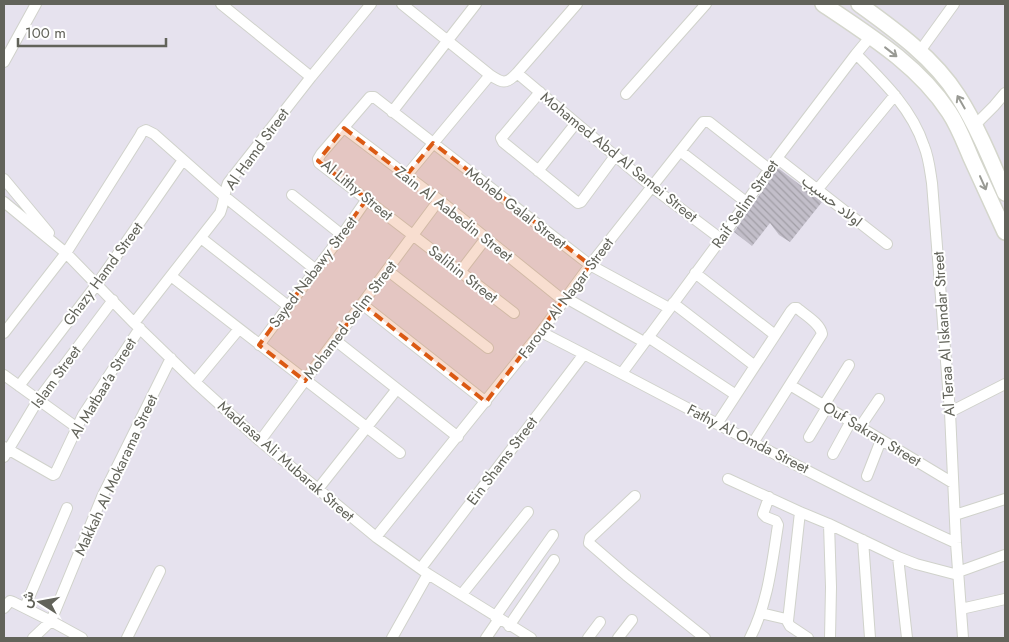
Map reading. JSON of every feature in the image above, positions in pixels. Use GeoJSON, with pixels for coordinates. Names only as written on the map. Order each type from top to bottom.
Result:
{"type":"FeatureCollection","features":[{"type":"Feature","properties":{"kind":"street"},"geometry":{"type":"LineString","coordinates":[[4,62],[36,4]]}},
{"type":"Feature","properties":{"kind":"street"},"geometry":{"type":"LineString","coordinates":[[221,4],[311,77]]}},
{"type":"Feature","properties":{"kind":"street","name":"Al Hamd Street"},"geometry":{"type":"LineString","coordinates":[[137,325],[171,276],[220,213],[228,183],[371,4]]}},
{"type":"Feature","properties":{"kind":"street"},"geometry":{"type":"LineString","coordinates":[[402,4],[490,75],[497,80],[507,82],[577,4]]}},
{"type":"Feature","properties":{"kind":"street"},"geometry":{"type":"LineString","coordinates":[[392,112],[476,4]]}},
{"type":"Feature","properties":{"kind":"street"},"geometry":{"type":"LineString","coordinates":[[626,94],[706,4]]}},
{"type":"Feature","properties":{"kind":"street"},"geometry":{"type":"LineString","coordinates":[[823,4],[895,54],[940,100],[958,126],[1005,232]]}},
{"type":"Feature","properties":{"kind":"street"},"geometry":{"type":"LineString","coordinates":[[860,4],[920,51],[957,94],[974,125],[1005,193]]}},
{"type":"Feature","properties":{"kind":"street"},"geometry":{"type":"LineString","coordinates":[[920,51],[954,4]]}},
{"type":"Feature","properties":{"kind":"street","name":"Raif Selim Street"},"geometry":{"type":"LineString","coordinates":[[622,373],[721,239],[777,158],[871,36]]}},
{"type":"Feature","properties":{"kind":"street","name":"Al Teraa Al Iskandar Street"},"geometry":{"type":"LineString","coordinates":[[856,54],[895,95],[907,111],[917,128],[930,164],[950,412],[963,638]]}},
{"type":"Feature","properties":{"kind":"street","name":"Mohamed Abd Al Samei Street"},"geometry":{"type":"LineString","coordinates":[[517,73],[652,187],[721,239]]}},
{"type":"Feature","properties":{"kind":"street"},"geometry":{"type":"LineString","coordinates":[[406,176],[490,75]]}},
{"type":"Feature","properties":{"kind":"street"},"geometry":{"type":"LineString","coordinates":[[540,92],[501,138],[503,142],[577,202],[581,202],[615,156]]}},
{"type":"Feature","properties":{"kind":"street"},"geometry":{"type":"LineString","coordinates":[[974,125],[994,106],[1005,92]]}},
{"type":"Feature","properties":{"kind":"street"},"geometry":{"type":"LineString","coordinates":[[817,190],[895,95]]}},
{"type":"Feature","properties":{"kind":"street","name":"Moheb Galal Street"},"geometry":{"type":"LineString","coordinates":[[370,97],[374,97],[590,265],[671,306],[755,366]]}},
{"type":"Feature","properties":{"kind":"street","name":"Al Lithy Street"},"geometry":{"type":"LineString","coordinates":[[370,97],[321,154],[318,161],[413,234]]}},
{"type":"Feature","properties":{"kind":"street","name":"Farouq Al Nagar Street"},"geometry":{"type":"LineString","coordinates":[[376,537],[486,402],[590,265],[704,121],[709,122],[769,170]]}},
{"type":"Feature","properties":{"kind":"street"},"geometry":{"type":"LineString","coordinates":[[538,171],[576,123]]}},
{"type":"Feature","properties":{"kind":"street","name":"Zain Al Aabedin Street"},"geometry":{"type":"LineString","coordinates":[[344,128],[565,299],[646,340],[736,395]]}},
{"type":"Feature","properties":{"kind":"street"},"geometry":{"type":"LineString","coordinates":[[4,333],[66,253],[142,132],[146,130],[154,134],[224,196],[316,270]]}},
{"type":"Feature","properties":{"kind":"street"},"geometry":{"type":"LineString","coordinates":[[680,151],[746,202]]}},
{"type":"Feature","properties":{"kind":"street","name":"اولاد حسيب"},"geometry":{"type":"LineString","coordinates":[[777,158],[887,244]]}},
{"type":"Feature","properties":{"kind":"street","name":"Ghazy Hamd Street"},"geometry":{"type":"LineString","coordinates":[[19,386],[98,284],[183,160]]}},
{"type":"Feature","properties":{"kind":"street","name":"Madrasa Ali Mubarak Street"},"geometry":{"type":"LineString","coordinates":[[4,179],[66,253]]}},
{"type":"Feature","properties":{"kind":"street"},"geometry":{"type":"LineString","coordinates":[[292,195],[342,235]]}},
{"type":"Feature","properties":{"kind":"street","name":"Sayed Nabawy Street"},"geometry":{"type":"LineString","coordinates":[[259,345],[367,199]]}},
{"type":"Feature","properties":{"kind":"street","name":"Mohamed Selim Street"},"geometry":{"type":"LineString","coordinates":[[260,441],[439,200]]}},
{"type":"Feature","properties":{"kind":"street","name":"Madrasa Ali Mubarak Street"},"geometry":{"type":"LineString","coordinates":[[4,202],[66,253],[195,382],[260,441],[376,537],[425,571],[530,638]]}},
{"type":"Feature","properties":{"kind":"street","name":"Salihin Street"},"geometry":{"type":"LineString","coordinates":[[413,234],[514,312]]}},
{"type":"Feature","properties":{"kind":"street"},"geometry":{"type":"LineString","coordinates":[[201,238],[288,306]]}},
{"type":"Feature","properties":{"kind":"street"},"geometry":{"type":"LineString","coordinates":[[460,272],[486,238]]}},
{"type":"Feature","properties":{"kind":"street"},"geometry":{"type":"LineString","coordinates":[[387,270],[488,348]]}},
{"type":"Feature","properties":{"kind":"street"},"geometry":{"type":"LineString","coordinates":[[695,273],[775,335]]}},
{"type":"Feature","properties":{"kind":"street"},"geometry":{"type":"LineString","coordinates":[[171,276],[400,454]]}},
{"type":"Feature","properties":{"kind":"street","name":"Islam Street"},"geometry":{"type":"LineString","coordinates":[[5,451],[38,400],[113,300]]}},
{"type":"Feature","properties":{"kind":"street"},"geometry":{"type":"LineString","coordinates":[[362,304],[486,402]]}},
{"type":"Feature","properties":{"kind":"street"},"geometry":{"type":"LineString","coordinates":[[717,424],[791,311],[795,308],[820,328],[822,334],[753,443]]}},
{"type":"Feature","properties":{"kind":"street","name":"Al Matbaa'a Street"},"geometry":{"type":"LineString","coordinates":[[5,451],[53,475],[56,474],[76,427],[137,325]]}},
{"type":"Feature","properties":{"kind":"street"},"geometry":{"type":"LineString","coordinates":[[195,382],[239,329]]}},
{"type":"Feature","properties":{"kind":"street","name":"Fathy Al Omda Street"},"geometry":{"type":"LineString","coordinates":[[541,332],[753,443],[919,526],[956,542]]}},
{"type":"Feature","properties":{"kind":"street"},"geometry":{"type":"LineString","coordinates":[[335,340],[458,437]]}},
{"type":"Feature","properties":{"kind":"street","name":"Ein Shams Street"},"geometry":{"type":"LineString","coordinates":[[392,638],[425,571],[584,354]]}},
{"type":"Feature","properties":{"kind":"street","name":"Makkah Al Mokarama Street"},"geometry":{"type":"LineString","coordinates":[[51,621],[102,497],[171,358]]}},
{"type":"Feature","properties":{"kind":"street"},"geometry":{"type":"LineString","coordinates":[[809,437],[850,365]]}},
{"type":"Feature","properties":{"kind":"street"},"geometry":{"type":"LineString","coordinates":[[4,375],[76,427]]}},
{"type":"Feature","properties":{"kind":"street"},"geometry":{"type":"LineString","coordinates":[[950,412],[1005,384]]}},
{"type":"Feature","properties":{"kind":"street","name":"Ouf Sakran Street"},"geometry":{"type":"LineString","coordinates":[[790,385],[953,483]]}},
{"type":"Feature","properties":{"kind":"street"},"geometry":{"type":"LineString","coordinates":[[318,489],[397,389]]}},
{"type":"Feature","properties":{"kind":"street"},"geometry":{"type":"LineString","coordinates":[[833,454],[855,424],[879,399]]}},
{"type":"Feature","properties":{"kind":"street"},"geometry":{"type":"LineString","coordinates":[[867,476],[881,440]]}},
{"type":"Feature","properties":{"kind":"street"},"geometry":{"type":"LineString","coordinates":[[728,479],[916,564],[958,574],[1005,556]]}},
{"type":"Feature","properties":{"kind":"street"},"geometry":{"type":"LineString","coordinates":[[635,496],[590,538],[589,543],[705,638]]}},
{"type":"Feature","properties":{"kind":"street"},"geometry":{"type":"LineString","coordinates":[[750,638],[761,613],[765,598],[778,524],[763,514],[769,497]]}},
{"type":"Feature","properties":{"kind":"street"},"geometry":{"type":"LineString","coordinates":[[955,515],[1005,499]]}},
{"type":"Feature","properties":{"kind":"street"},"geometry":{"type":"LineString","coordinates":[[25,607],[67,508]]}},
{"type":"Feature","properties":{"kind":"street"},"geometry":{"type":"LineString","coordinates":[[462,594],[528,512]]}},
{"type":"Feature","properties":{"kind":"street"},"geometry":{"type":"LineString","coordinates":[[800,512],[788,621],[790,626],[808,638]]}},
{"type":"Feature","properties":{"kind":"street"},"geometry":{"type":"LineString","coordinates":[[829,524],[830,638]]}},
{"type":"Feature","properties":{"kind":"street"},"geometry":{"type":"LineString","coordinates":[[486,638],[497,618],[553,535]]}},
{"type":"Feature","properties":{"kind":"street"},"geometry":{"type":"LineString","coordinates":[[863,540],[870,638]]}},
{"type":"Feature","properties":{"kind":"street"},"geometry":{"type":"LineString","coordinates":[[898,557],[907,638]]}},
{"type":"Feature","properties":{"kind":"street"},"geometry":{"type":"LineString","coordinates":[[509,626],[554,560]]}},
{"type":"Feature","properties":{"kind":"street"},"geometry":{"type":"LineString","coordinates":[[126,638],[160,571]]}},
{"type":"Feature","properties":{"kind":"street"},"geometry":{"type":"LineString","coordinates":[[961,609],[1005,599]]}},
{"type":"Feature","properties":{"kind":"street"},"geometry":{"type":"LineString","coordinates":[[4,608],[10,601],[25,607],[82,638]]}},
{"type":"Feature","properties":{"kind":"street"},"geometry":{"type":"LineString","coordinates":[[761,613],[784,618],[788,621]]}},
{"type":"Feature","properties":{"kind":"street"},"geometry":{"type":"LineString","coordinates":[[618,638],[632,620]]}},
{"type":"Feature","properties":{"kind":"street"},"geometry":{"type":"LineString","coordinates":[[33,638],[51,621]]}},
{"type":"Feature","properties":{"kind":"street"},"geometry":{"type":"LineString","coordinates":[[588,638],[600,622]]}},
{"type":"Feature","properties":{"kind":"highlighted area"},"geometry":{"type":"Polygon","coordinates":[[[344,128],[406,176],[433,143],[590,265],[486,402],[362,304],[305,381],[259,345],[367,199],[318,161],[344,128]]]}},
{"type":"Feature","properties":{"kind":"building"},"geometry":{"type":"Polygon","coordinates":[[[778,168],[822,202],[790,242],[779,235],[770,223],[752,246],[734,232],[778,168]]]}}]}
